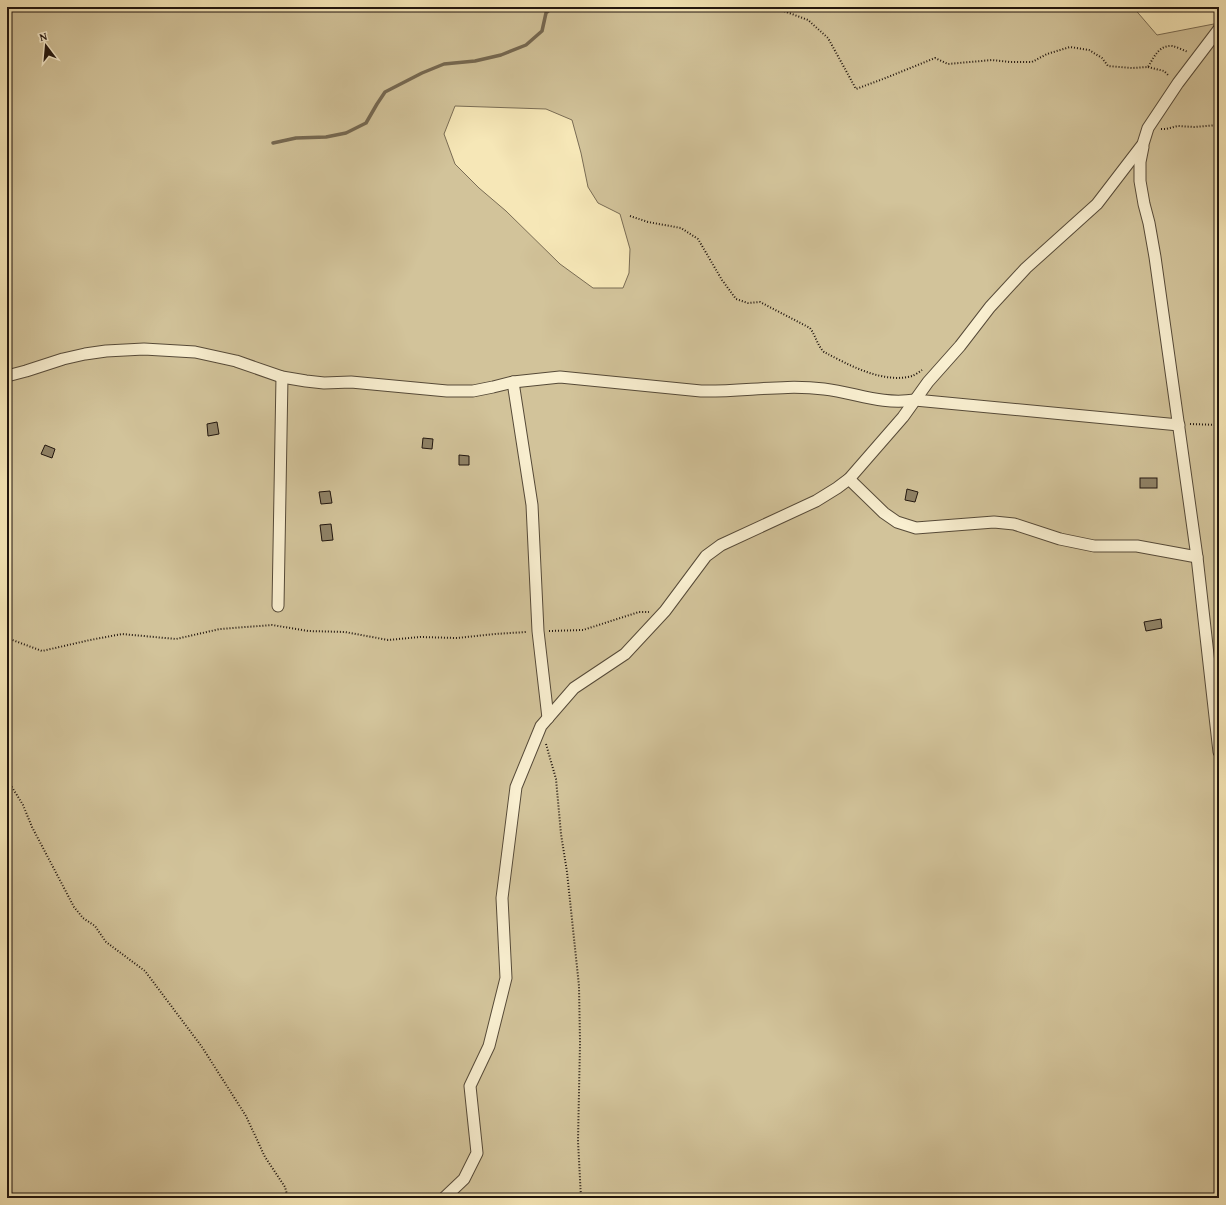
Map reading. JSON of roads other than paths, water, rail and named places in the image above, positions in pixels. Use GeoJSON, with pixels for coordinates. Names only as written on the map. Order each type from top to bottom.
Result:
{"type":"FeatureCollection","features":[{"type":"Feature","properties":{"kind":"street"},"geometry":{"type":"LineString","coordinates":[[1219,29],[1198,55],[1148,128],[1140,162],[1140,181],[1155,257],[1197,557],[1219,752]]}},
{"type":"Feature","properties":{"kind":"street"},"geometry":{"type":"LineString","coordinates":[[444,1198],[464,1179],[477,1153],[470,1086],[489,1046],[506,978],[502,898],[516,787],[545,722],[574,688],[625,654],[665,611],[706,556],[721,545],[816,501],[849,479],[903,417],[928,382],[960,346],[990,307],[1026,268],[1097,204],[1144,144]]}},
{"type":"Feature","properties":{"kind":"street"},"geometry":{"type":"LineString","coordinates":[[7,376],[85,354],[106,351],[144,349],[195,352],[236,361],[282,377],[324,383],[351,382],[447,391],[472,391],[512,382],[560,377],[719,392],[782,388],[824,389],[884,401],[903,402],[915,400],[1179,425]]}},
{"type":"Feature","properties":{"kind":"street"},"geometry":{"type":"LineString","coordinates":[[278,606],[282,377]]}},
{"type":"Feature","properties":{"kind":"street"},"geometry":{"type":"LineString","coordinates":[[512,382],[532,505],[538,631],[545,722]]}},
{"type":"Feature","properties":{"kind":"street"},"geometry":{"type":"LineString","coordinates":[[849,479],[884,513],[897,522],[916,528],[994,522],[1014,524],[1060,539],[1094,546],[1137,546],[1197,557]]}},
{"type":"Feature","properties":{"kind":"waterway"},"geometry":{"type":"LineString","coordinates":[[273,143],[296,138],[326,137],[346,133],[366,123],[385,92],[422,73],[444,64],[475,61],[501,55],[526,45],[542,31],[546,13],[553,7]]}}]}
